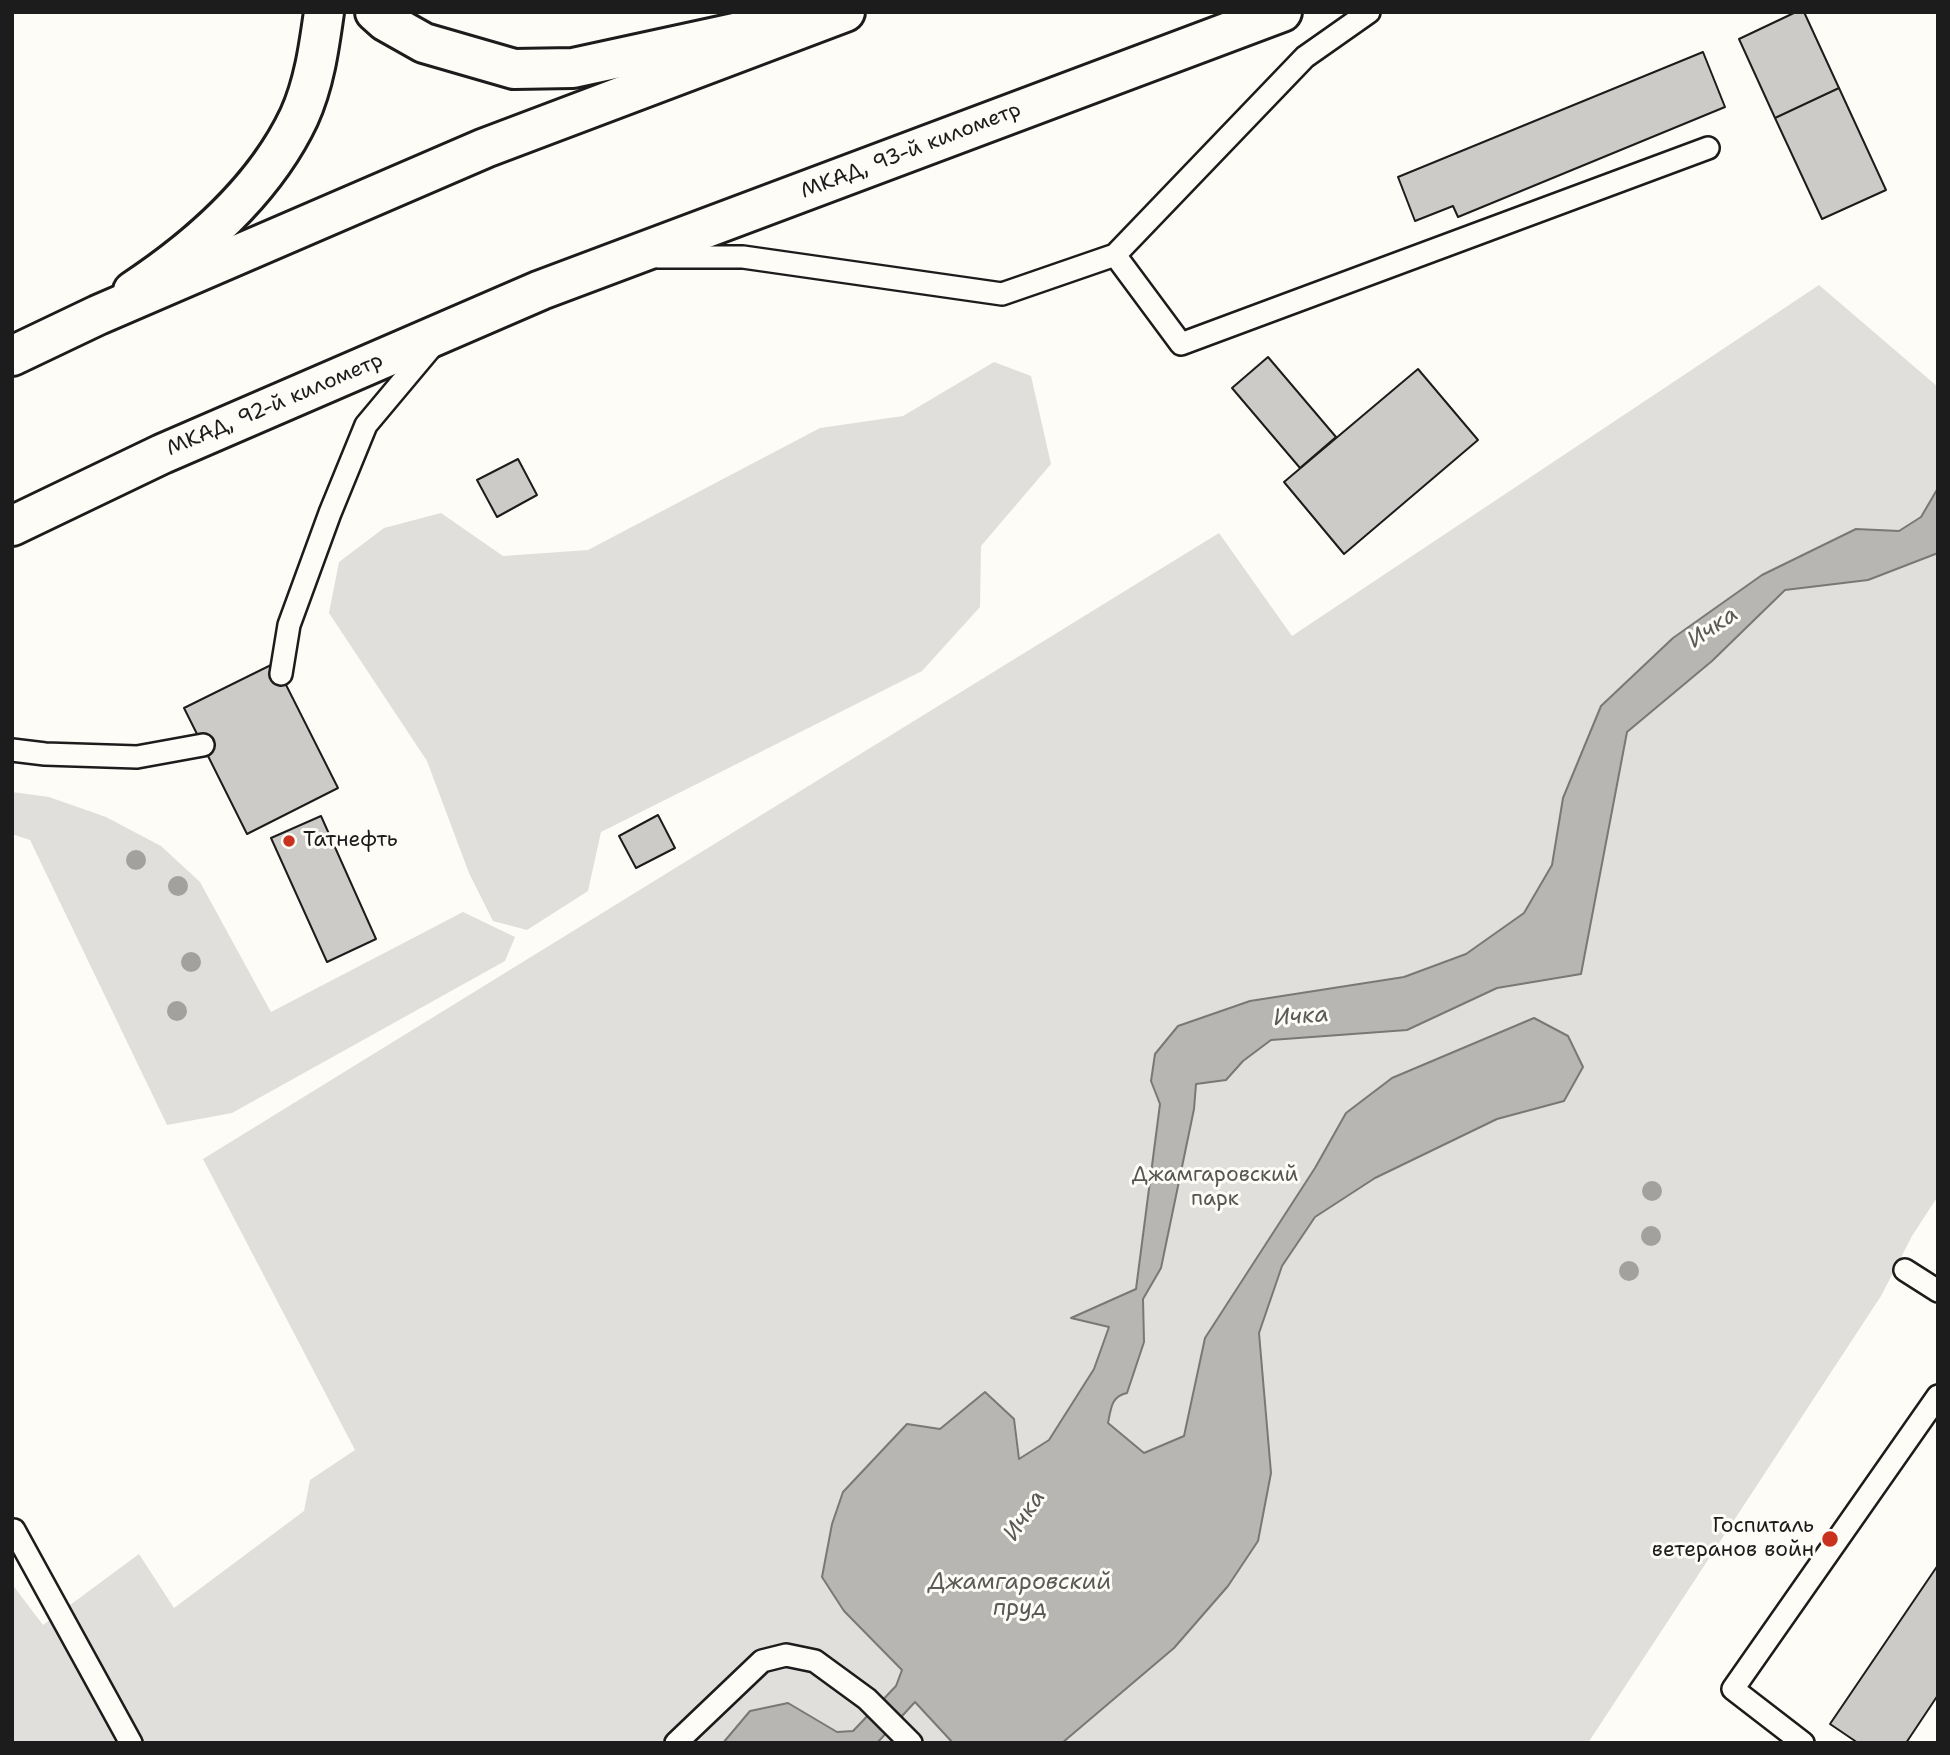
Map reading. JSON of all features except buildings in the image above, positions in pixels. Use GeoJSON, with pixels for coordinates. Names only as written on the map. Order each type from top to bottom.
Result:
{"type":"FeatureCollection","features":[{"type":"Feature","properties":{"kind":"main road"},"geometry":{"type":"LineString","coordinates":[[98,314],[160,273],[232,210],[272,163],[299,116],[316,66],[324,12]]}},
{"type":"Feature","properties":{"kind":"main road"},"geometry":{"type":"LineString","coordinates":[[375,12],[385,21],[424,43],[514,69],[572,68],[832,12]]}},
{"type":"Feature","properties":{"kind":"main road"},"geometry":{"type":"LineString","coordinates":[[12,356],[98,314],[485,148],[845,12]]}},
{"type":"Feature","properties":{"kind":"main road","name":"МКАД, 93-й километр"},"geometry":{"type":"LineString","coordinates":[[541,290],[1282,12]]}},
{"type":"Feature","properties":{"kind":"main road","name":"МКАД, 92-й километр"},"geometry":{"type":"LineString","coordinates":[[12,526],[162,454],[541,290]]}},
{"type":"Feature","properties":{"kind":"lane"},"geometry":{"type":"LineString","coordinates":[[632,256],[743,257],[1002,294],[1115,255],[1305,57],[1369,12]]}},
{"type":"Feature","properties":{"kind":"lane"},"geometry":{"type":"LineString","coordinates":[[1115,255],[1181,344],[1708,148]]}},
{"type":"Feature","properties":{"kind":"lane"},"geometry":{"type":"LineString","coordinates":[[281,674],[289,625],[366,425],[443,334]]}},
{"type":"Feature","properties":{"kind":"lane"},"geometry":{"type":"LineString","coordinates":[[12,750],[45,754],[137,757],[203,745]]}},
{"type":"Feature","properties":{"kind":"lane"},"geometry":{"type":"LineString","coordinates":[[1905,1270],[1938,1292]]}},
{"type":"Feature","properties":{"kind":"lane"},"geometry":{"type":"LineString","coordinates":[[1803,1743],[1733,1689],[1938,1396]]}},
{"type":"Feature","properties":{"kind":"lane"},"geometry":{"type":"LineString","coordinates":[[14,1530],[131,1743]]}},
{"type":"Feature","properties":{"kind":"lane"},"geometry":{"type":"LineString","coordinates":[[676,1743],[762,1661],[786,1655],[815,1661],[867,1699],[906,1736]]}},
{"type":"Feature","properties":{"kind":"green space","name":"Джамгаровский парк"},"geometry":{"type":"Polygon","coordinates":[[[1819,285],[1938,387],[1938,1196],[1912,1236],[1881,1296],[1588,1743],[12,1743],[12,1584],[43,1625],[139,1554],[174,1608],[304,1511],[310,1480],[355,1450],[203,1159],[1219,533],[1292,636],[1819,285]]]}},
{"type":"Feature","properties":{"kind":"green space"},"geometry":{"type":"Polygon","coordinates":[[[994,362],[1031,376],[1051,464],[981,546],[980,607],[922,671],[601,832],[588,891],[527,930],[493,921],[469,873],[427,761],[329,613],[339,562],[384,528],[441,513],[503,556],[588,550],[820,428],[903,416],[994,362]]]}},
{"type":"Feature","properties":{"kind":"green space"},"geometry":{"type":"Polygon","coordinates":[[[12,792],[49,797],[106,817],[161,846],[200,882],[271,1012],[463,912],[515,937],[505,961],[232,1113],[167,1125],[30,840],[12,834],[12,792]]]}},
{"type":"Feature","properties":{"kind":"water","name":"Джамгаровский пруд"},"geometry":{"type":"Polygon","coordinates":[[[1938,488],[1938,553],[1868,580],[1785,590],[1712,661],[1627,732],[1581,974],[1497,988],[1407,1030],[1271,1040],[1243,1061],[1226,1080],[1196,1084],[1194,1109],[1161,1268],[1143,1299],[1144,1342],[1127,1393],[1115,1400],[1108,1423],[1144,1453],[1184,1436],[1205,1338],[1315,1168],[1346,1113],[1392,1078],[1534,1018],[1568,1036],[1583,1067],[1564,1101],[1497,1119],[1375,1178],[1315,1217],[1282,1266],[1259,1333],[1271,1473],[1258,1541],[1228,1586],[1174,1648],[1062,1743],[953,1743],[915,1702],[877,1743],[723,1743],[750,1711],[788,1703],[837,1732],[853,1731],[896,1686],[902,1670],[844,1611],[822,1577],[832,1524],[843,1492],[907,1424],[940,1429],[985,1392],[1014,1419],[1019,1459],[1049,1440],[1094,1369],[1109,1327],[1071,1318],[1136,1289],[1160,1104],[1151,1081],[1155,1054],[1178,1026],[1250,1001],[1404,977],[1466,954],[1524,913],[1552,865],[1563,798],[1601,706],[1673,638],[1762,575],[1856,529],[1899,531],[1921,517],[1938,488]]]}},
{"type":"Feature","properties":{"kind":"place","name":"Татнефть"},"geometry":{"type":"Point","coordinates":[289,841]}},
{"type":"Feature","properties":{"kind":"place","name":"Госпиталь ветеранов войн"},"geometry":{"type":"Point","coordinates":[1830,1539]}},
{"type":"Feature","properties":{"kind":"water label","name":"Ичка"},"geometry":{"type":"Point","coordinates":[1713,628]}},
{"type":"Feature","properties":{"kind":"water label","name":"Ичка"},"geometry":{"type":"Point","coordinates":[1301,1017]}},
{"type":"Feature","properties":{"kind":"water label","name":"Ичка"},"geometry":{"type":"Point","coordinates":[1025,1516]}}]}
